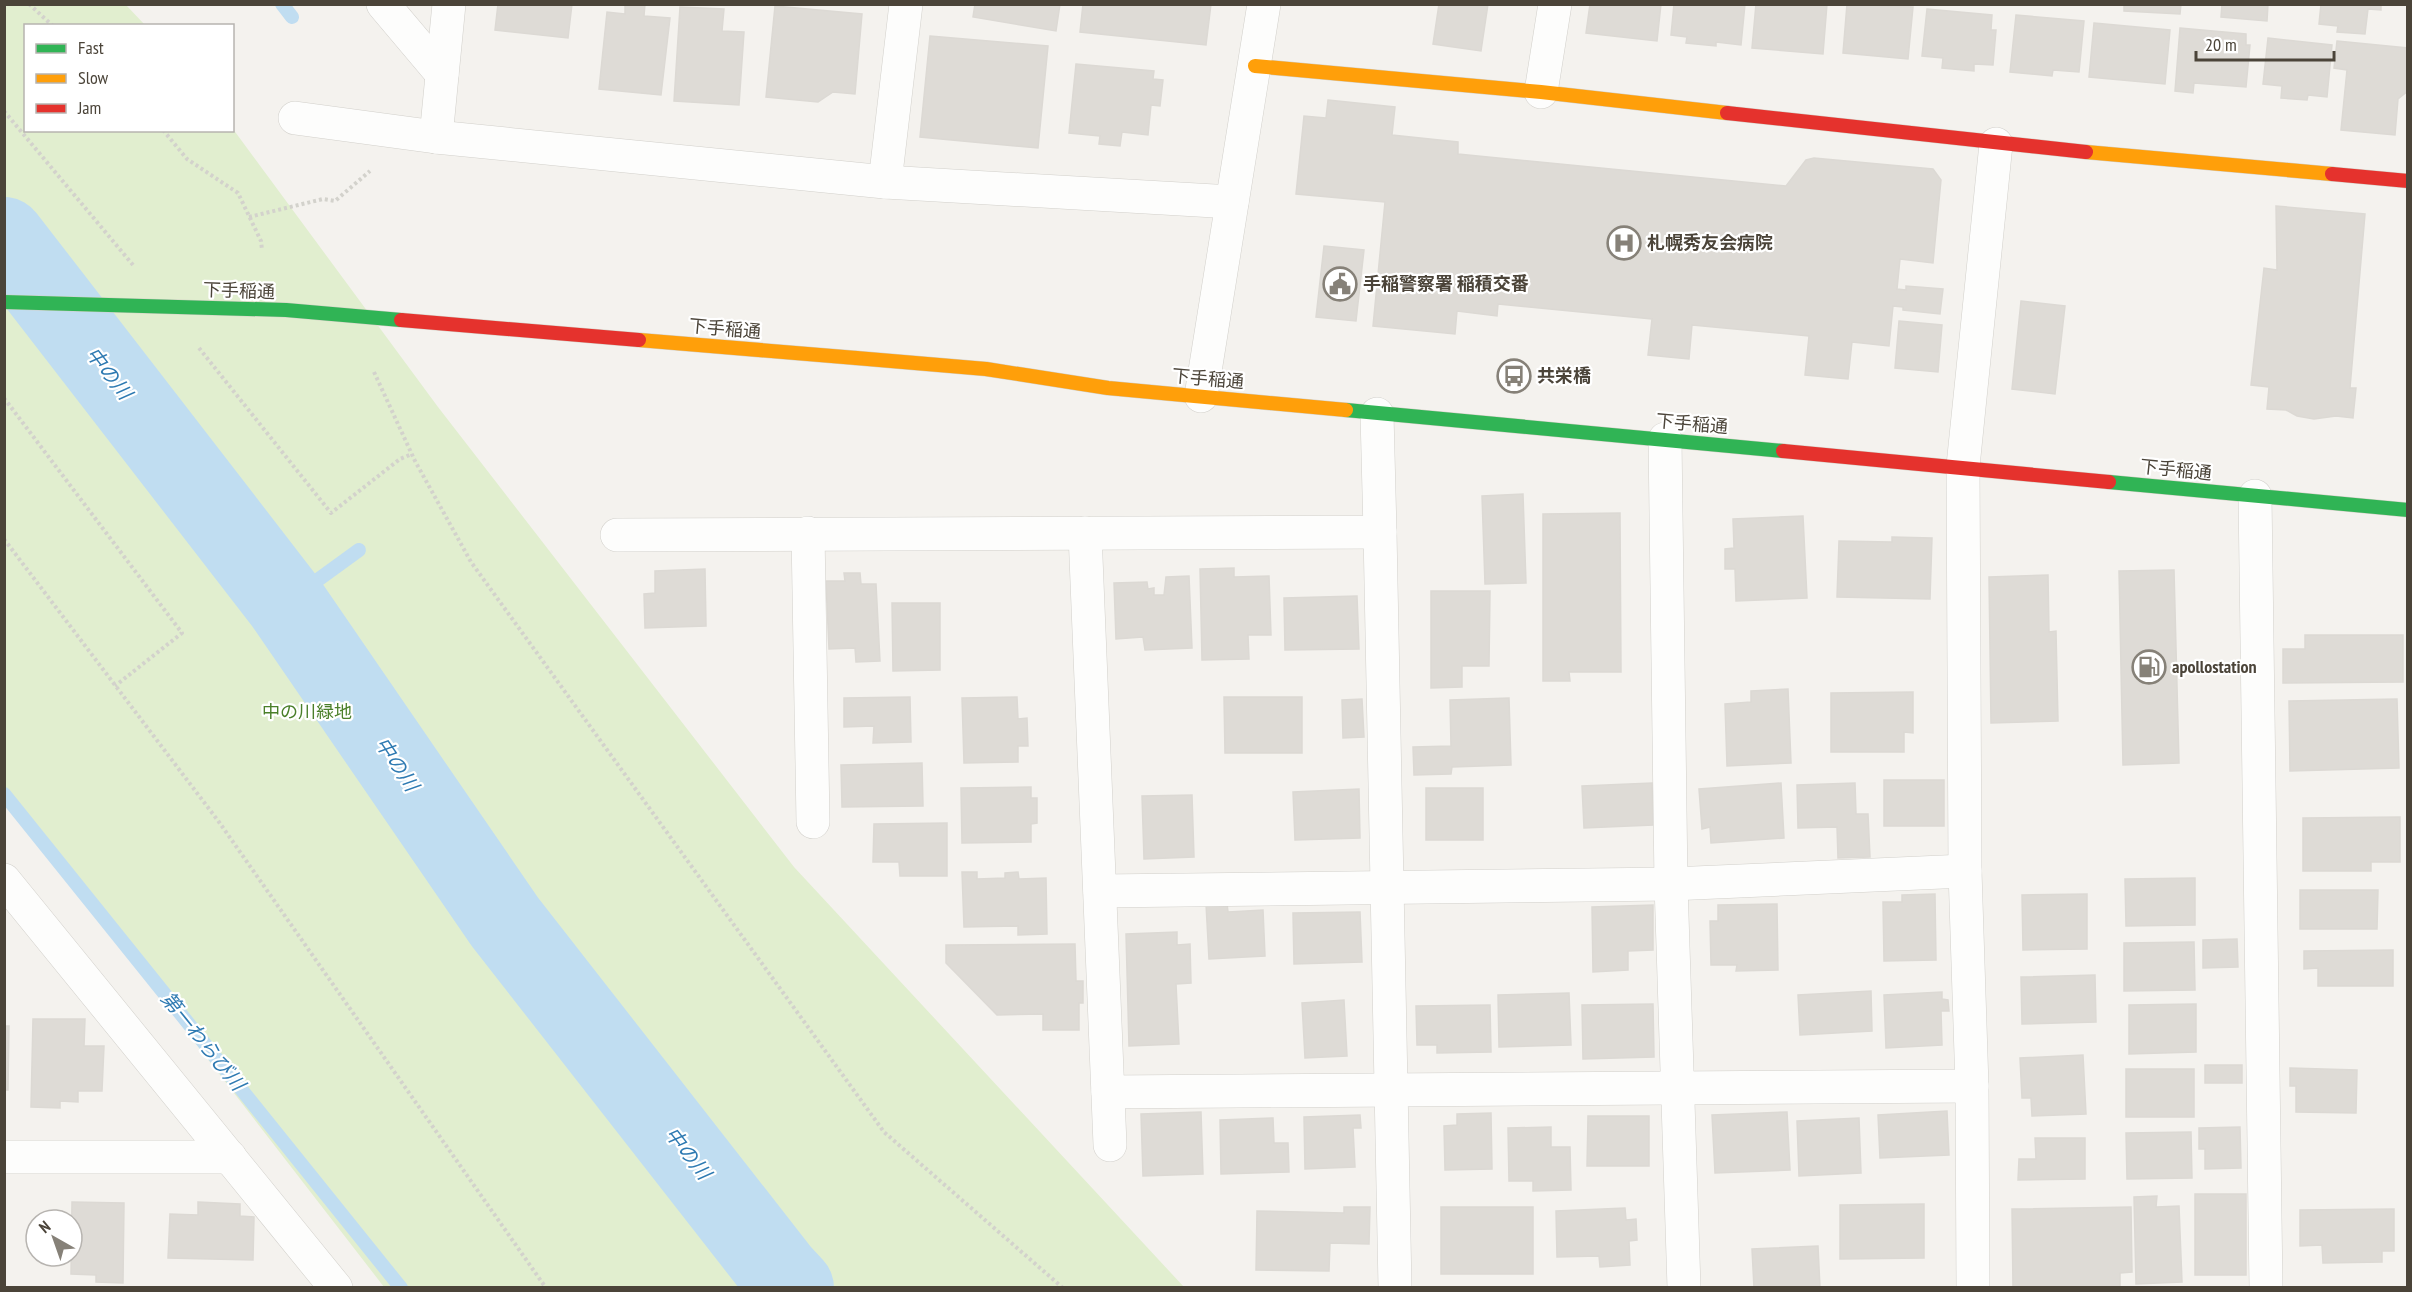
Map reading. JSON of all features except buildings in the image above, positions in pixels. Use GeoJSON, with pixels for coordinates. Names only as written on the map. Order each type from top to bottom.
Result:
{"type":"FeatureCollection","features":[{"type":"Feature","properties":{"kind":"main road"},"geometry":{"type":"LineString","coordinates":[[1255,66],[1541,92],[1996,144],[2408,181]]}},
{"type":"Feature","properties":{"kind":"main road","name":"下手稲通"},"geometry":{"type":"LineString","coordinates":[[4,302],[286,310],[986,369],[1108,388],[1963,466],[2408,510]]}},
{"type":"Feature","properties":{"kind":"street"},"geometry":{"type":"LineString","coordinates":[[383,4],[442,74]]}},
{"type":"Feature","properties":{"kind":"street"},"geometry":{"type":"LineString","coordinates":[[436,136],[449,4]]}},
{"type":"Feature","properties":{"kind":"street"},"geometry":{"type":"LineString","coordinates":[[885,182],[906,4]]}},
{"type":"Feature","properties":{"kind":"street"},"geometry":{"type":"LineString","coordinates":[[1201,396],[1264,4]]}},
{"type":"Feature","properties":{"kind":"street"},"geometry":{"type":"LineString","coordinates":[[1541,92],[1555,4]]}},
{"type":"Feature","properties":{"kind":"street"},"geometry":{"type":"LineString","coordinates":[[295,118],[436,136],[885,182],[1232,202]]}},
{"type":"Feature","properties":{"kind":"street"},"geometry":{"type":"LineString","coordinates":[[1973,1287],[1972,1086],[1965,871],[1963,466],[1996,144]]}},
{"type":"Feature","properties":{"kind":"street"},"geometry":{"type":"LineString","coordinates":[[1377,414],[1393,1092],[1395,1287]]}},
{"type":"Feature","properties":{"kind":"street"},"geometry":{"type":"LineString","coordinates":[[1665,439],[1671,884],[1684,1287]]}},
{"type":"Feature","properties":{"kind":"street"},"geometry":{"type":"LineString","coordinates":[[2255,496],[2266,1287]]}},
{"type":"Feature","properties":{"kind":"street"},"geometry":{"type":"LineString","coordinates":[[618,535],[1380,532]]}},
{"type":"Feature","properties":{"kind":"street"},"geometry":{"type":"LineString","coordinates":[[808,533],[813,822]]}},
{"type":"Feature","properties":{"kind":"street"},"geometry":{"type":"LineString","coordinates":[[1085,533],[1110,1145]]}},
{"type":"Feature","properties":{"kind":"street"},"geometry":{"type":"LineString","coordinates":[[1100,891],[1671,884],[1965,871]]}},
{"type":"Feature","properties":{"kind":"street"},"geometry":{"type":"LineString","coordinates":[[4,880],[336,1287]]}},
{"type":"Feature","properties":{"kind":"street"},"geometry":{"type":"LineString","coordinates":[[1108,1092],[1393,1092],[1678,1086],[1972,1086]]}},
{"type":"Feature","properties":{"kind":"street"},"geometry":{"type":"LineString","coordinates":[[4,1158],[230,1157]]}},
{"type":"Feature","properties":{"kind":"path"},"geometry":{"type":"LineString","coordinates":[[29,4],[51,24]]}},
{"type":"Feature","properties":{"kind":"path"},"geometry":{"type":"LineString","coordinates":[[165,132],[187,159],[238,193],[261,241],[262,250]]}},
{"type":"Feature","properties":{"kind":"path"},"geometry":{"type":"LineString","coordinates":[[249,217],[323,199],[335,201],[376,165]]}},
{"type":"Feature","properties":{"kind":"path"},"geometry":{"type":"LineString","coordinates":[[374,372],[412,454],[471,562],[884,1132],[1063,1287]]}},
{"type":"Feature","properties":{"kind":"path"},"geometry":{"type":"LineString","coordinates":[[4,398],[182,633],[115,686]]}},
{"type":"Feature","properties":{"kind":"path"},"geometry":{"type":"LineString","coordinates":[[331,513],[400,459],[412,454]]}},
{"type":"Feature","properties":{"kind":"path"},"geometry":{"type":"LineString","coordinates":[[4,539],[219,822],[546,1287]]}},
{"type":"Feature","properties":{"kind":"green space","name":"中の川緑地"},"geometry":{"type":"Polygon","coordinates":[[[5,5],[126,5],[144,24],[24,24],[24,132],[234,130],[438,407],[794,867],[1184,1287],[384,1287],[5,797],[5,5]]]}},
{"type":"Feature","properties":{"kind":"waterway"},"geometry":{"type":"LineString","coordinates":[[282,4],[292,17]]}},
{"type":"Feature","properties":{"kind":"waterway","name":"中の川"},"geometry":{"type":"LineString","coordinates":[[4,238],[286,603],[505,922],[793,1288]]}},
{"type":"Feature","properties":{"kind":"waterway"},"geometry":{"type":"LineString","coordinates":[[286,603],[359,550]]}},
{"type":"Feature","properties":{"kind":"waterway","name":"第一わらび川"},"geometry":{"type":"LineString","coordinates":[[4,794],[401,1288]]}},
{"type":"Feature","properties":{"kind":"traffic: fast"},"geometry":{"type":"LineString","coordinates":[[4,302],[286,310],[401,320]]}},
{"type":"Feature","properties":{"kind":"traffic: fast"},"geometry":{"type":"LineString","coordinates":[[1346,410],[1783,451]]}},
{"type":"Feature","properties":{"kind":"traffic: fast"},"geometry":{"type":"LineString","coordinates":[[2109,482],[2408,510]]}},
{"type":"Feature","properties":{"kind":"traffic: slow"},"geometry":{"type":"LineString","coordinates":[[1255,66],[1541,92],[1727,113]]}},
{"type":"Feature","properties":{"kind":"traffic: slow"},"geometry":{"type":"LineString","coordinates":[[2086,152],[2332,174]]}},
{"type":"Feature","properties":{"kind":"traffic: slow"},"geometry":{"type":"LineString","coordinates":[[639,340],[856,358]]}},
{"type":"Feature","properties":{"kind":"traffic: slow"},"geometry":{"type":"LineString","coordinates":[[856,358],[986,369],[1108,388],[1346,410]]}},
{"type":"Feature","properties":{"kind":"traffic: jam"},"geometry":{"type":"LineString","coordinates":[[1727,113],[2086,152]]}},
{"type":"Feature","properties":{"kind":"traffic: jam"},"geometry":{"type":"LineString","coordinates":[[2332,174],[2408,181]]}},
{"type":"Feature","properties":{"kind":"traffic: jam"},"geometry":{"type":"LineString","coordinates":[[401,320],[639,340]]}},
{"type":"Feature","properties":{"kind":"traffic: jam"},"geometry":{"type":"LineString","coordinates":[[1783,451],[2109,482]]}},
{"type":"Feature","properties":{"kind":"place","name":"札幌秀友会病院"},"geometry":{"type":"Point","coordinates":[1624,243]}},
{"type":"Feature","properties":{"kind":"place","name":"手稲警察署 稲積交番"},"geometry":{"type":"Point","coordinates":[1340,284]}},
{"type":"Feature","properties":{"kind":"place","name":"共栄橋"},"geometry":{"type":"Point","coordinates":[1514,376]}},
{"type":"Feature","properties":{"kind":"place","name":"apollostation"},"geometry":{"type":"Point","coordinates":[2149,667]}}]}
